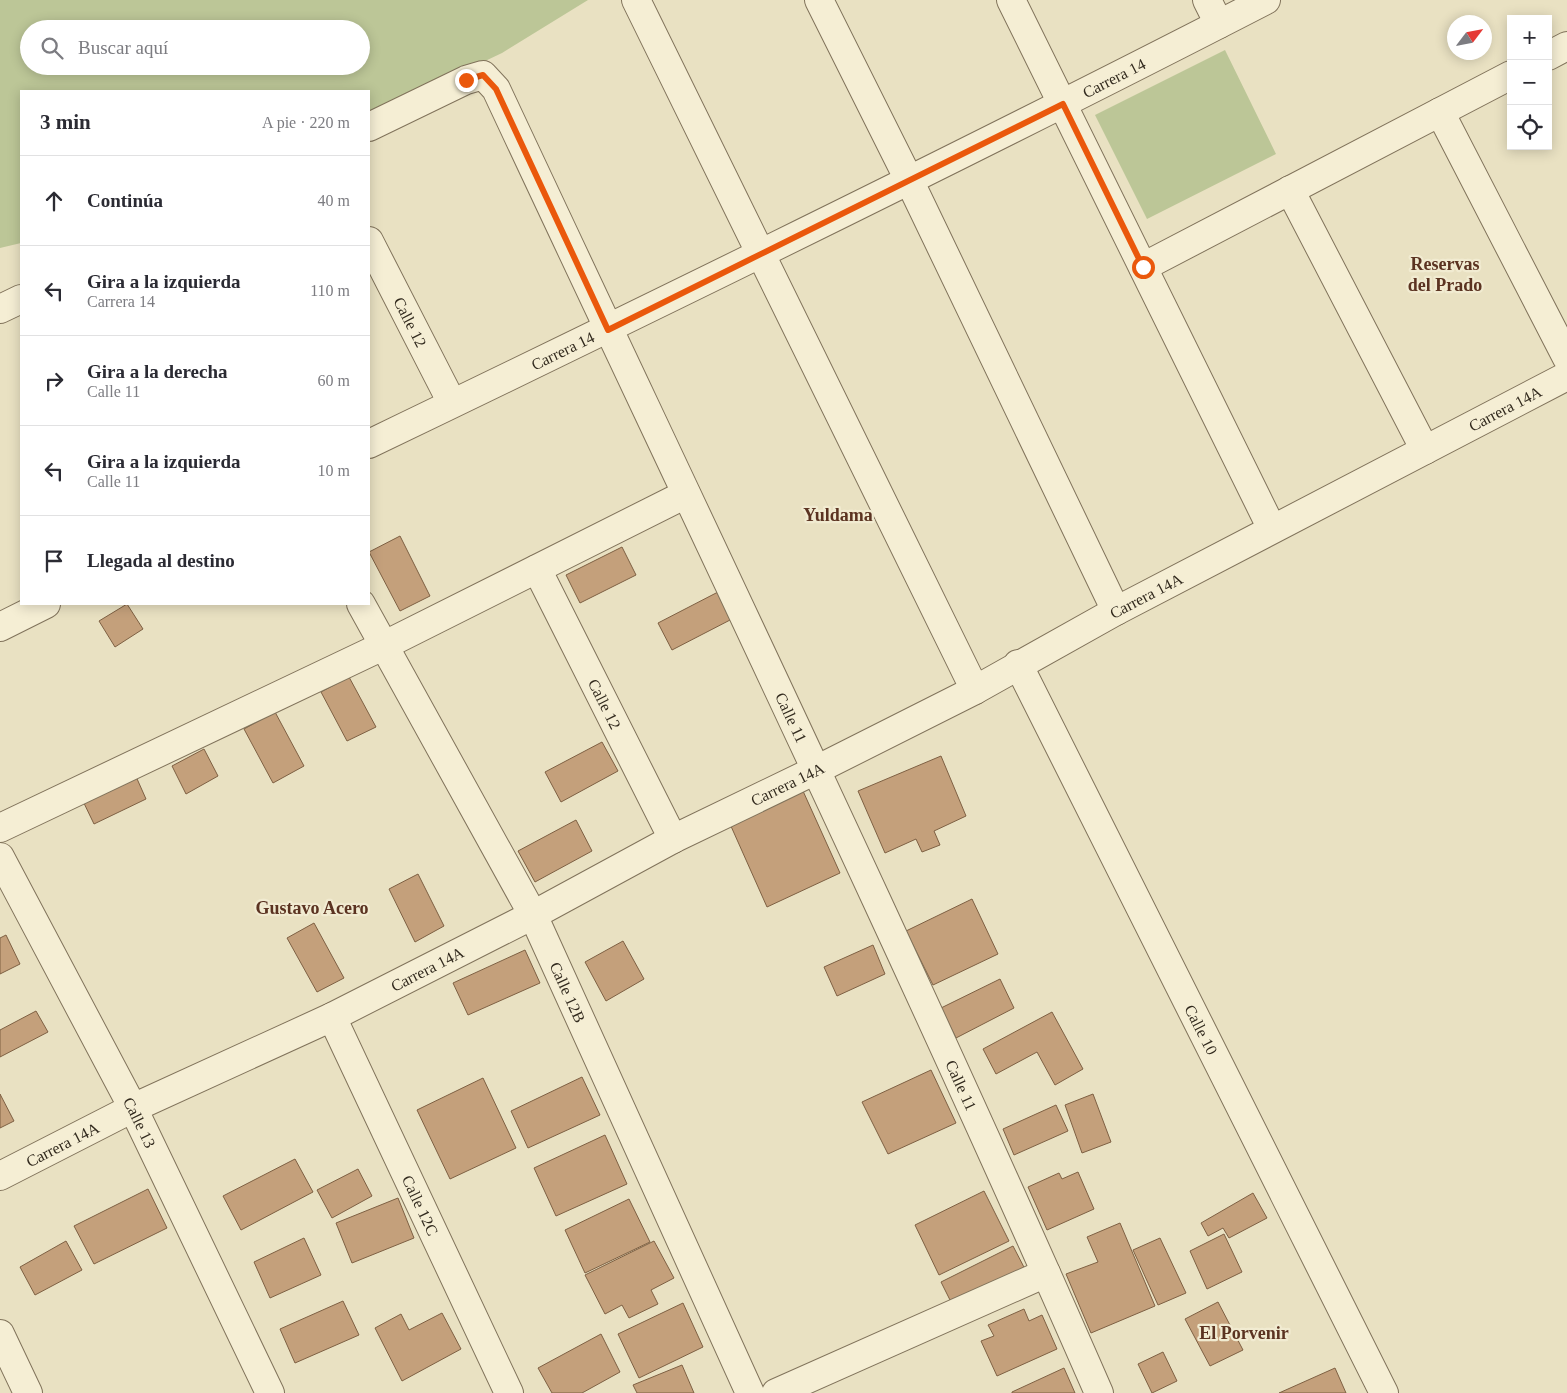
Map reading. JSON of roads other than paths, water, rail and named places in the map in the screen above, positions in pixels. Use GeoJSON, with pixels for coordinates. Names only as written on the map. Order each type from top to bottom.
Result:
{"type":"FeatureCollection","features":[{"type":"Feature","properties":{"kind":"street"},"geometry":{"type":"LineString","coordinates":[[636,0],[974,690]]}},
{"type":"Feature","properties":{"kind":"street"},"geometry":{"type":"LineString","coordinates":[[819,0],[909,180],[1116,611]]}},
{"type":"Feature","properties":{"kind":"street"},"geometry":{"type":"LineString","coordinates":[[1011,0],[1272,529]]}},
{"type":"Feature","properties":{"kind":"street"},"geometry":{"type":"LineString","coordinates":[[1207,0],[1219,24]]}},
{"type":"Feature","properties":{"kind":"street","name":"Carrera 14"},"geometry":{"type":"LineString","coordinates":[[370,444],[608,330],[760,252],[1063,104],[1266,0]]}},
{"type":"Feature","properties":{"kind":"street"},"geometry":{"type":"LineString","coordinates":[[1552,54],[1567,46]]}},
{"type":"Feature","properties":{"kind":"street","name":"Calle 11"},"geometry":{"type":"LineString","coordinates":[[370,128],[466,80],[483,75],[496,89],[816,770],[1099,1393]]}},
{"type":"Feature","properties":{"kind":"street"},"geometry":{"type":"LineString","coordinates":[[1143,267],[1507,77]]}},
{"type":"Feature","properties":{"kind":"street"},"geometry":{"type":"LineString","coordinates":[[1440,112],[1567,358]]}},
{"type":"Feature","properties":{"kind":"street"},"geometry":{"type":"LineString","coordinates":[[1290,190],[1425,450]]}},
{"type":"Feature","properties":{"kind":"street","name":"Calle 12"},"geometry":{"type":"LineString","coordinates":[[370,243],[452,404]]}},
{"type":"Feature","properties":{"kind":"street"},"geometry":{"type":"LineString","coordinates":[[0,309],[20,299]]}},
{"type":"Feature","properties":{"kind":"street","name":"Carrera 14A"},"geometry":{"type":"LineString","coordinates":[[0,1176],[133,1108],[332,1017],[533,915],[673,839],[816,770],[974,690],[1116,611],[1567,376]]}},
{"type":"Feature","properties":{"kind":"street"},"geometry":{"type":"LineString","coordinates":[[0,828],[383,646],[686,494]]}},
{"type":"Feature","properties":{"kind":"street","name":"Calle 12"},"geometry":{"type":"LineString","coordinates":[[537,569],[673,839]]}},
{"type":"Feature","properties":{"kind":"street"},"geometry":{"type":"LineString","coordinates":[[0,627],[44,605]]}},
{"type":"Feature","properties":{"kind":"street","name":"Calle 12B"},"geometry":{"type":"LineString","coordinates":[[362,605],[533,915],[750,1393]]}},
{"type":"Feature","properties":{"kind":"street","name":"Calle 10"},"geometry":{"type":"LineString","coordinates":[[1018,664],[1384,1393]]}},
{"type":"Feature","properties":{"kind":"street","name":"Calle 13"},"geometry":{"type":"LineString","coordinates":[[0,856],[133,1108],[270,1393]]}},
{"type":"Feature","properties":{"kind":"street","name":"Calle 12C"},"geometry":{"type":"LineString","coordinates":[[332,1017],[509,1393]]}},
{"type":"Feature","properties":{"kind":"street"},"geometry":{"type":"LineString","coordinates":[[776,1393],[1046,1273]]}},
{"type":"Feature","properties":{"kind":"street"},"geometry":{"type":"LineString","coordinates":[[0,1334],[28,1393]]}},
{"type":"Feature","properties":{"kind":"district","name":"Reservas del Prado"},"geometry":{"type":"Point","coordinates":[1445,274]}},
{"type":"Feature","properties":{"kind":"district","name":"Yuldama"},"geometry":{"type":"Point","coordinates":[838,515]}},
{"type":"Feature","properties":{"kind":"district","name":"Gustavo Acero"},"geometry":{"type":"Point","coordinates":[312,908]}},
{"type":"Feature","properties":{"kind":"district","name":"El Porvenir"},"geometry":{"type":"Point","coordinates":[1244,1333]}}]}
